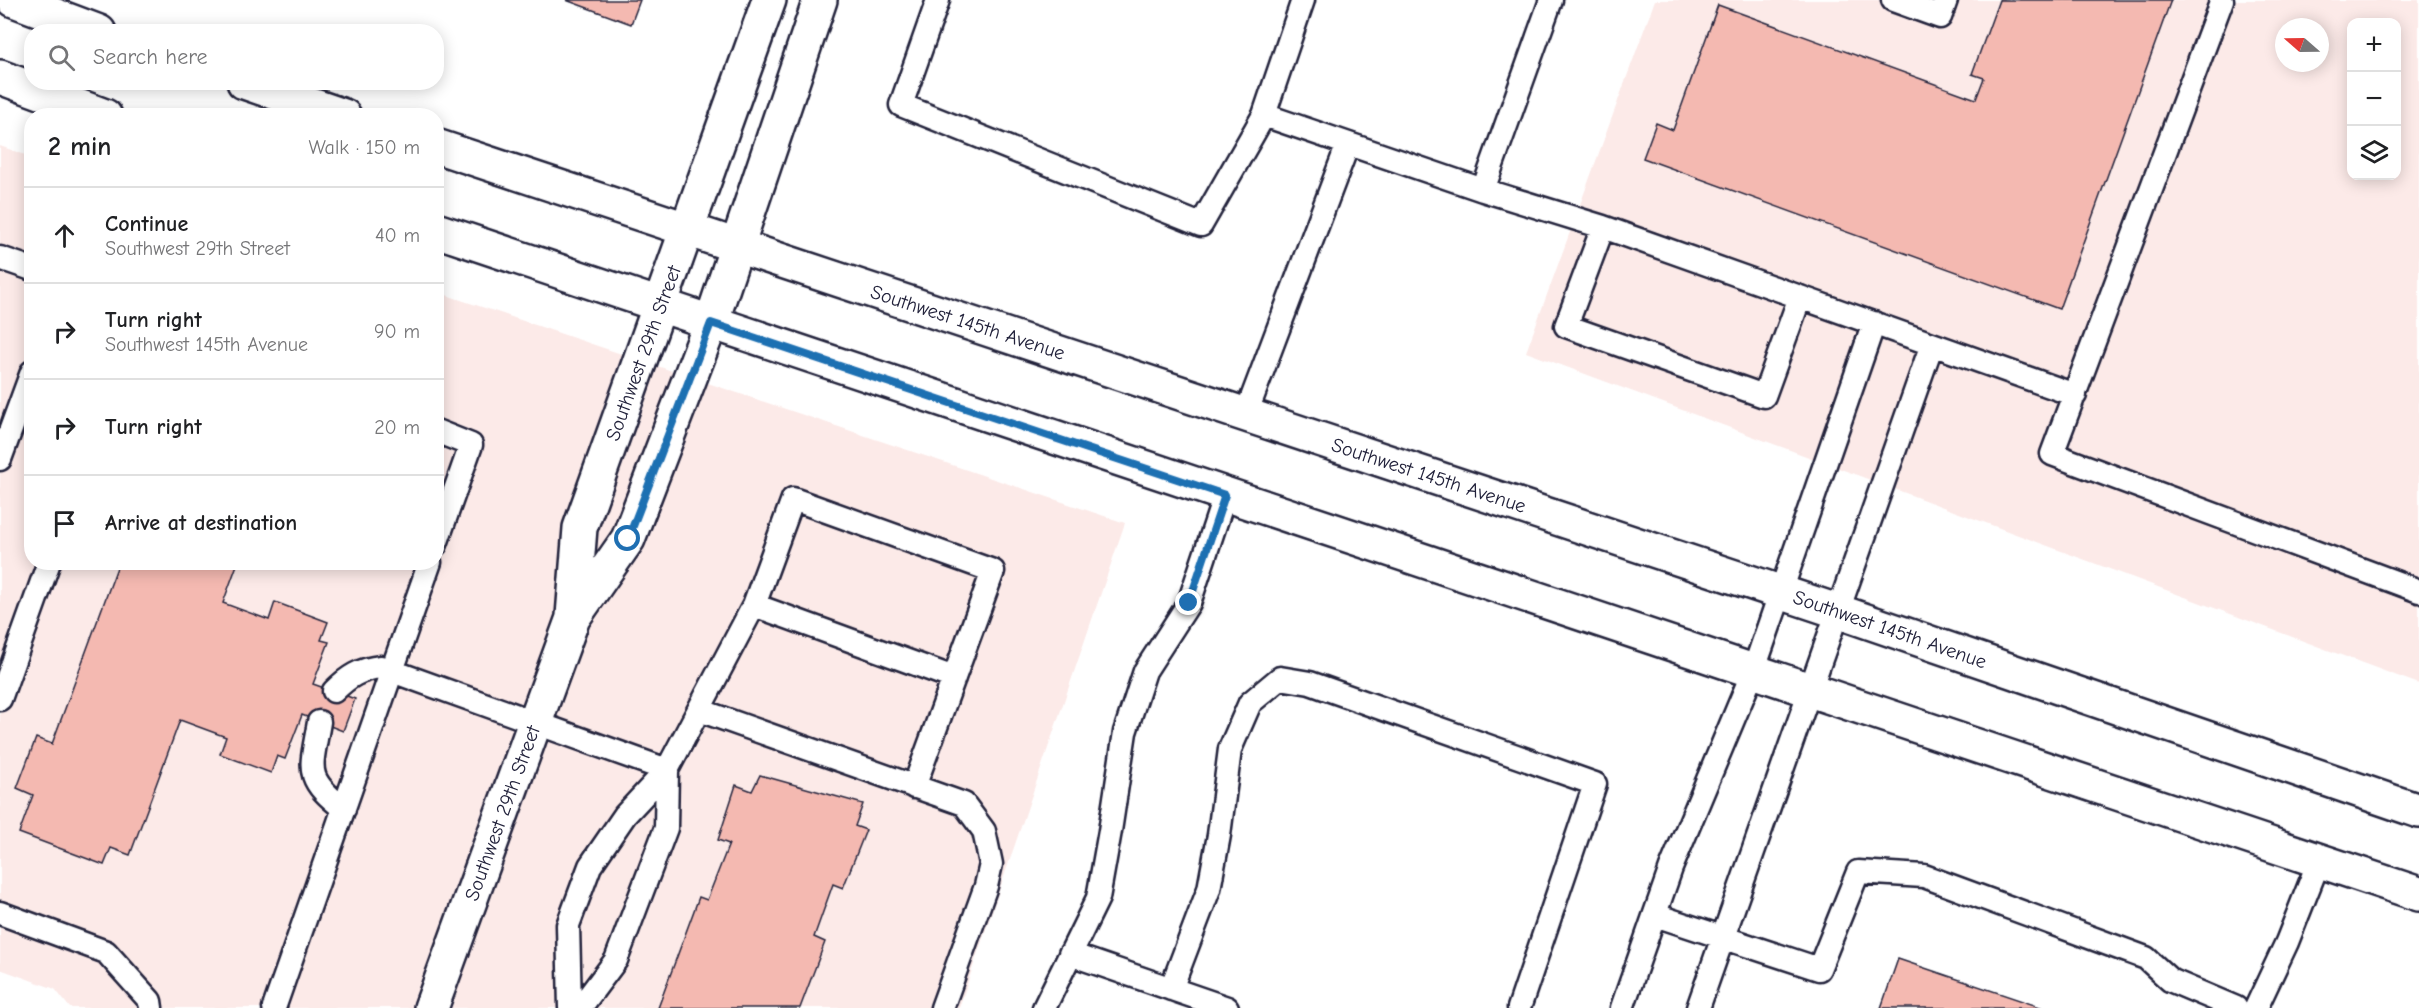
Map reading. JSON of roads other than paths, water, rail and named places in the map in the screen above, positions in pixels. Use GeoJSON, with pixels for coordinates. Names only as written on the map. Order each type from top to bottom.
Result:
{"type":"FeatureCollection","features":[{"type":"Feature","properties":{"kind":"street"},"geometry":{"type":"LineString","coordinates":[[14,0],[78,24]]}},
{"type":"Feature","properties":{"kind":"street","name":"Southwest 29th Street"},"geometry":{"type":"LineString","coordinates":[[573,618],[580,528],[769,0]]}},
{"type":"Feature","properties":{"kind":"street","name":"Southwest 29th Street"},"geometry":{"type":"LineString","coordinates":[[431,1008],[573,618],[628,539],[711,323],[819,0]]}},
{"type":"Feature","properties":{"kind":"street"},"geometry":{"type":"LineString","coordinates":[[0,77],[24,86]]}},
{"type":"Feature","properties":{"kind":"street"},"geometry":{"type":"LineString","coordinates":[[35,90],[83,108]]}},
{"type":"Feature","properties":{"kind":"street"},"geometry":{"type":"LineString","coordinates":[[268,90],[320,108]]}},
{"type":"Feature","properties":{"kind":"street","name":"Southwest 145th Avenue"},"geometry":{"type":"LineString","coordinates":[[444,149],[1837,610],[2419,811]]}},
{"type":"Feature","properties":{"kind":"street"},"geometry":{"type":"LineString","coordinates":[[444,233],[2419,894]]}},
{"type":"Feature","properties":{"kind":"lane"},"geometry":{"type":"LineString","coordinates":[[938,0],[901,105],[1201,225],[1264,115],[1303,0]]}},
{"type":"Feature","properties":{"kind":"lane"},"geometry":{"type":"LineString","coordinates":[[1483,190],[1551,0]]}},
{"type":"Feature","properties":{"kind":"lane"},"geometry":{"type":"LineString","coordinates":[[1893,0],[1940,17],[1946,0]]}},
{"type":"Feature","properties":{"kind":"lane"},"geometry":{"type":"LineString","coordinates":[[2222,0],[2052,454],[2419,591]]}},
{"type":"Feature","properties":{"kind":"lane"},"geometry":{"type":"LineString","coordinates":[[1264,115],[1483,190],[1603,227],[2075,395]]}},
{"type":"Feature","properties":{"kind":"lane"},"geometry":{"type":"LineString","coordinates":[[1246,414],[1348,144]]}},
{"type":"Feature","properties":{"kind":"lane"},"geometry":{"type":"LineString","coordinates":[[1603,227],[1566,326],[1764,396],[1800,297]]}},
{"type":"Feature","properties":{"kind":"lane"},"geometry":{"type":"LineString","coordinates":[[0,258],[24,266]]}},
{"type":"Feature","properties":{"kind":"lane"},"geometry":{"type":"LineString","coordinates":[[1622,1008],[1671,868],[1753,672],[1874,323]]}},
{"type":"Feature","properties":{"kind":"lane"},"geometry":{"type":"LineString","coordinates":[[1698,1008],[1932,344]]}},
{"type":"Feature","properties":{"kind":"lane"},"geometry":{"type":"LineString","coordinates":[[0,459],[24,394]]}},
{"type":"Feature","properties":{"kind":"lane"},"geometry":{"type":"LineString","coordinates":[[444,434],[471,445],[444,521]]}},
{"type":"Feature","properties":{"kind":"lane"},"geometry":{"type":"LineString","coordinates":[[1044,1008],[1098,898],[1125,732],[1141,681],[1145,671],[1189,603],[1225,495]]}},
{"type":"Feature","properties":{"kind":"lane"},"geometry":{"type":"LineString","coordinates":[[570,1008],[568,925],[590,866],[625,815],[667,770],[754,605],[793,499],[993,572],[914,787]]}},
{"type":"Feature","properties":{"kind":"lane"},"geometry":{"type":"LineString","coordinates":[[0,699],[46,570]]}},
{"type":"Feature","properties":{"kind":"lane"},"geometry":{"type":"LineString","coordinates":[[274,1008],[427,570]]}},
{"type":"Feature","properties":{"kind":"lane"},"geometry":{"type":"LineString","coordinates":[[754,605],[954,678]]}},
{"type":"Feature","properties":{"kind":"lane"},"geometry":{"type":"LineString","coordinates":[[334,691],[347,678],[366,669],[381,667],[667,770]]}},
{"type":"Feature","properties":{"kind":"lane"},"geometry":{"type":"LineString","coordinates":[[1171,988],[1209,889],[1219,835],[1230,749],[1250,703],[1280,678],[1310,683],[1595,784],[1519,1008]]}},
{"type":"Feature","properties":{"kind":"lane"},"geometry":{"type":"LineString","coordinates":[[699,710],[964,804],[984,831],[991,864],[986,886],[942,1008]]}},
{"type":"Feature","properties":{"kind":"lane"},"geometry":{"type":"LineString","coordinates":[[319,722],[311,767],[315,780],[325,794],[344,809]]}},
{"type":"Feature","properties":{"kind":"lane"},"geometry":{"type":"LineString","coordinates":[[580,1008],[616,960],[666,828],[667,770]]}},
{"type":"Feature","properties":{"kind":"lane"},"geometry":{"type":"LineString","coordinates":[[2256,1008],[2287,942],[2319,861]]}},
{"type":"Feature","properties":{"kind":"lane"},"geometry":{"type":"LineString","coordinates":[[1655,915],[1819,969],[1858,872],[1924,876],[2146,958],[2170,980],[2236,1008]]}},
{"type":"Feature","properties":{"kind":"lane"},"geometry":{"type":"LineString","coordinates":[[0,913],[106,952],[150,1002],[151,1008]]}},
{"type":"Feature","properties":{"kind":"lane"},"geometry":{"type":"LineString","coordinates":[[1070,954],[1227,1008]]}}]}
